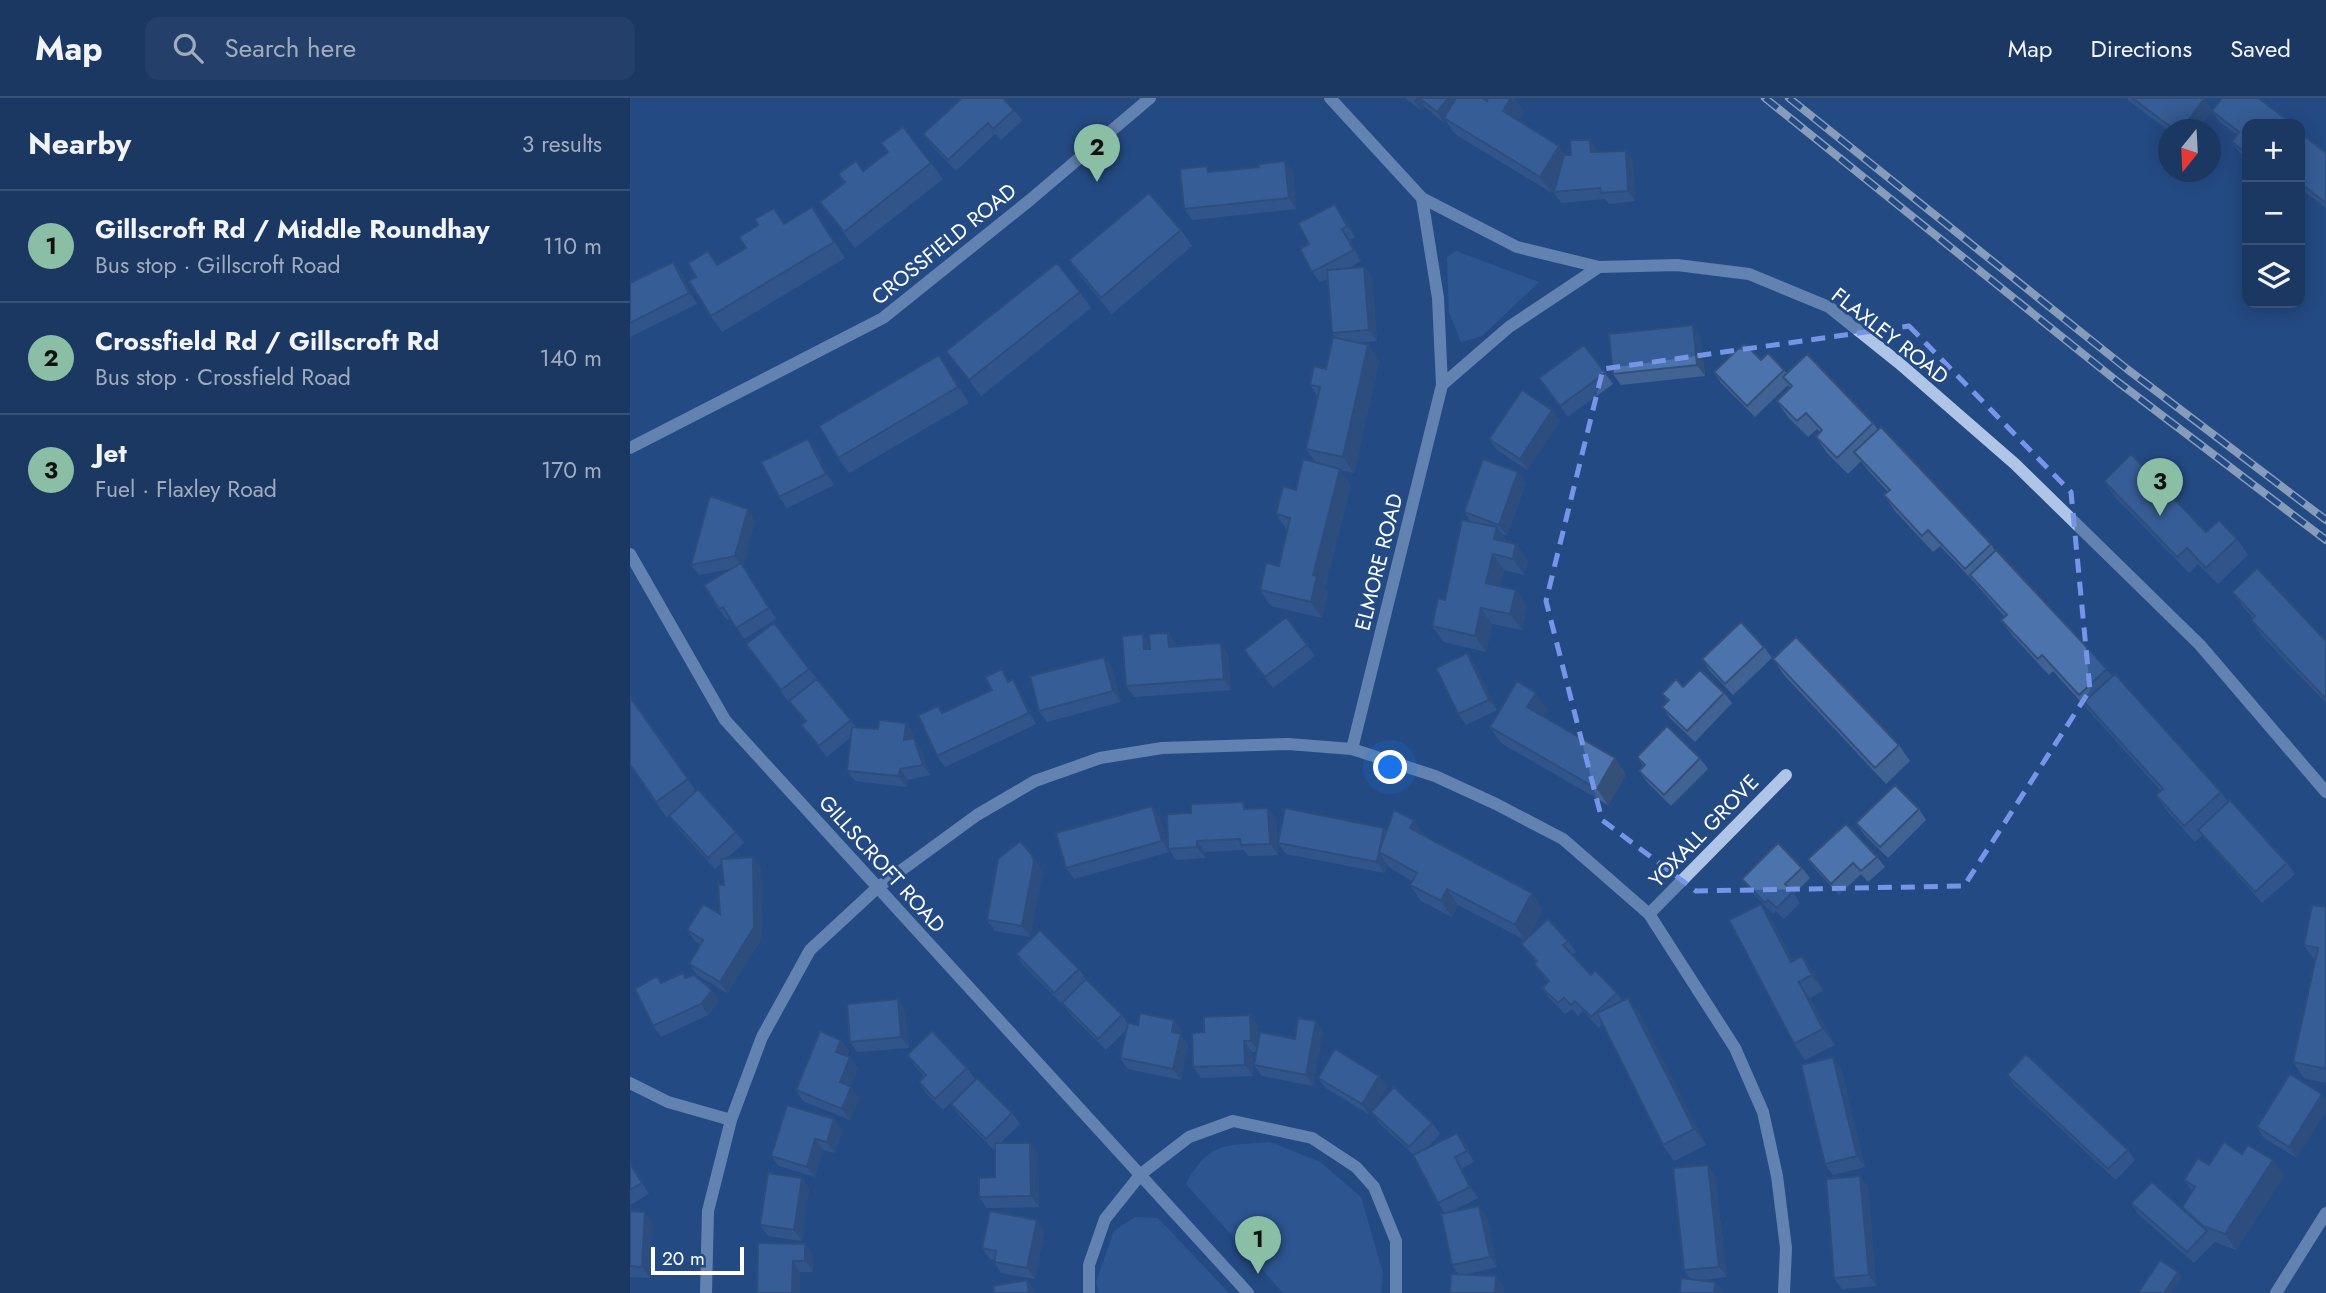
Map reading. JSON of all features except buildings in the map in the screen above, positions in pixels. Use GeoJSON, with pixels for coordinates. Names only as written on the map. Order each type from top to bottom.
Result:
{"type":"FeatureCollection","features":[{"type":"Feature","properties":{"kind":"street","name":"CROSSFIELD ROAD"},"geometry":{"type":"LineString","coordinates":[[630,448],[883,318],[1030,200],[1150,98]]}},
{"type":"Feature","properties":{"kind":"street","name":"FLAXLEY ROAD"},"geometry":{"type":"LineString","coordinates":[[1330,98],[1422,198],[1517,247],[1599,267],[1677,265],[1749,274],[1829,307],[1909,372],[2044,493],[2200,645],[2326,792]]}},
{"type":"Feature","properties":{"kind":"street","name":"ELMORE ROAD"},"geometry":{"type":"LineString","coordinates":[[1352,749],[1442,385],[1438,299],[1422,198]]}},
{"type":"Feature","properties":{"kind":"street"},"geometry":{"type":"LineString","coordinates":[[1442,385],[1509,327],[1599,267]]}},
{"type":"Feature","properties":{"kind":"street","name":"GILLSCROFT ROAD"},"geometry":{"type":"LineString","coordinates":[[630,554],[725,720],[1248,1293]]}},
{"type":"Feature","properties":{"kind":"street"},"geometry":{"type":"LineString","coordinates":[[706,1293],[708,1211],[731,1121],[762,1037],[810,950],[877,888],[977,815],[1035,781],[1100,758],[1161,748],[1288,744],[1352,749],[1435,776],[1496,804],[1563,839],[1649,914],[1735,1048],[1763,1112],[1777,1177],[1786,1248],[1784,1293]]}},
{"type":"Feature","properties":{"kind":"street","name":"YOXALL GROVE"},"geometry":{"type":"LineString","coordinates":[[1649,914],[1786,775]]}},
{"type":"Feature","properties":{"kind":"street"},"geometry":{"type":"LineString","coordinates":[[630,1083],[668,1102],[731,1121]]}},
{"type":"Feature","properties":{"kind":"street"},"geometry":{"type":"LineString","coordinates":[[1089,1293],[1089,1265],[1105,1219],[1141,1174],[1189,1137],[1233,1121],[1312,1138],[1356,1167],[1374,1187],[1396,1241],[1396,1293]]}},
{"type":"Feature","properties":{"kind":"street"},"geometry":{"type":"LineString","coordinates":[[2276,1293],[2326,1213]]}},
{"type":"Feature","properties":{"kind":"highlighted area"},"geometry":{"type":"Polygon","coordinates":[[[1909,326],[2071,492],[2090,690],[1964,886],[1696,891],[1602,820],[1546,601],[1603,369],[1909,326]]]}},
{"type":"Feature","properties":{"kind":"shaded area"},"geometry":{"type":"Polygon","coordinates":[[[1456,251],[1539,282],[1482,336],[1461,342],[1449,312],[1447,257],[1456,251]]]}},
{"type":"Feature","properties":{"kind":"shaded area"},"geometry":{"type":"Polygon","coordinates":[[[1270,1142],[1320,1162],[1361,1197],[1383,1273],[1381,1293],[1283,1293],[1186,1184],[1202,1160],[1220,1148],[1270,1142]]]}},
{"type":"Feature","properties":{"kind":"shaded area"},"geometry":{"type":"Polygon","coordinates":[[[1135,1217],[1158,1218],[1229,1293],[1099,1293],[1096,1282],[1114,1231],[1135,1217]]]}},
{"type":"Feature","properties":{"kind":"railway"},"geometry":{"type":"LineString","coordinates":[[1765,98],[2118,382],[2326,540]]}},
{"type":"Feature","properties":{"kind":"railway"},"geometry":{"type":"LineString","coordinates":[[1789,98],[2127,369],[2326,520]]}},
{"type":"Feature","properties":{"kind":"place","name":"Crossfield Rd / Gillscroft Rd"},"geometry":{"type":"Point","coordinates":[1097,182]}},
{"type":"Feature","properties":{"kind":"place","name":"Jet"},"geometry":{"type":"Point","coordinates":[2160,516]}},
{"type":"Feature","properties":{"kind":"place","name":"Gillscroft Rd / Middle Roundhay"},"geometry":{"type":"Point","coordinates":[1258,1274]}}]}
